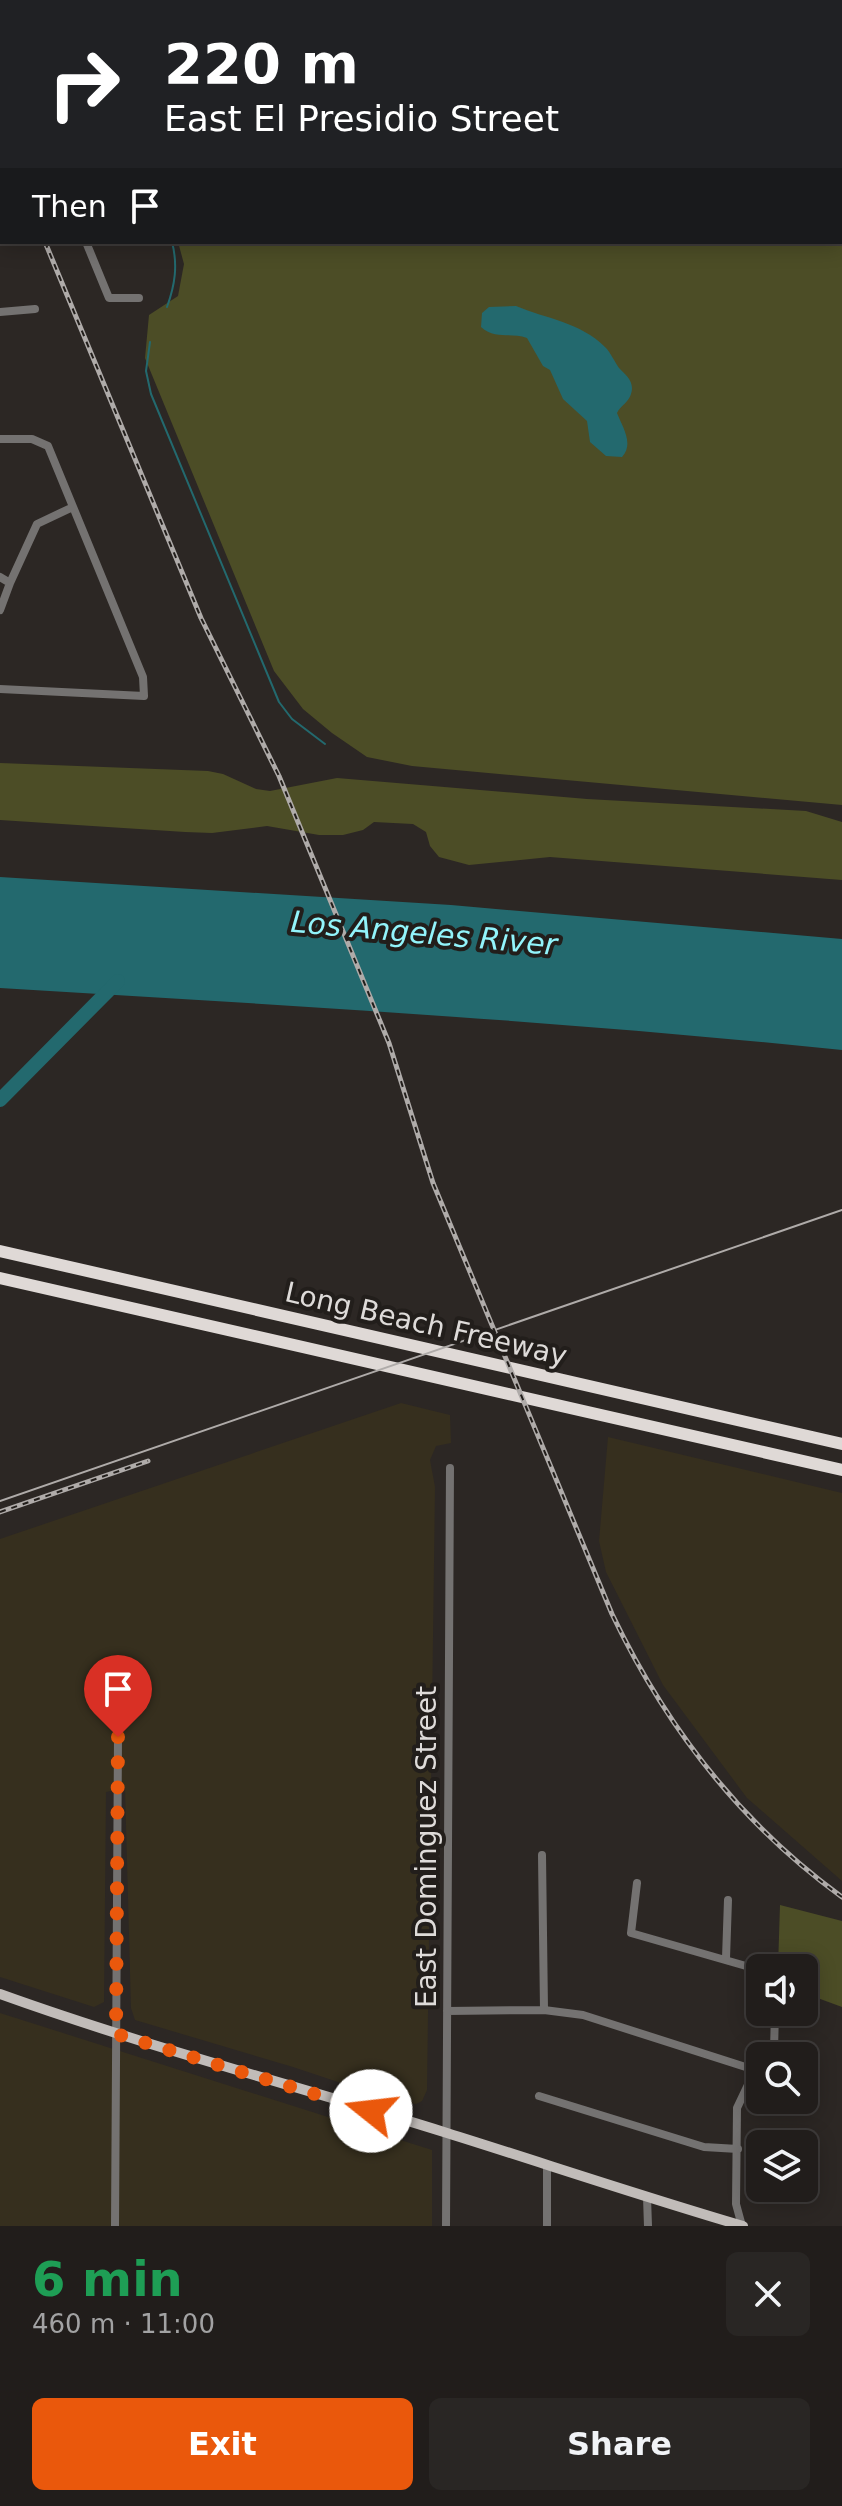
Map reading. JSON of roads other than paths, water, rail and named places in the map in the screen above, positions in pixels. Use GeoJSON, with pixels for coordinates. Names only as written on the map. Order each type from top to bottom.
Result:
{"type":"FeatureCollection","features":[{"type":"Feature","properties":{"kind":"highway","name":"Long Beach Freeway"},"geometry":{"type":"LineString","coordinates":[[0,1251],[842,1444]]}},
{"type":"Feature","properties":{"kind":"highway","name":"Long Beach Freeway"},"geometry":{"type":"LineString","coordinates":[[0,1278],[842,1470]]}},
{"type":"Feature","properties":{"kind":"main road"},"geometry":{"type":"LineString","coordinates":[[0,1994],[116,2034],[447,2132],[742,2226]]}},
{"type":"Feature","properties":{"kind":"street"},"geometry":{"type":"LineString","coordinates":[[87,244],[109,298],[139,298]]}},
{"type":"Feature","properties":{"kind":"street"},"geometry":{"type":"LineString","coordinates":[[0,312],[35,309]]}},
{"type":"Feature","properties":{"kind":"street"},"geometry":{"type":"LineString","coordinates":[[0,439],[32,439],[48,446],[143,677],[144,696],[0,689]]}},
{"type":"Feature","properties":{"kind":"street"},"geometry":{"type":"LineString","coordinates":[[0,610],[37,524],[73,507]]}},
{"type":"Feature","properties":{"kind":"street"},"geometry":{"type":"LineString","coordinates":[[0,577],[10,583]]}},
{"type":"Feature","properties":{"kind":"street","name":"East Dominguez Street"},"geometry":{"type":"LineString","coordinates":[[446,2226],[450,1468]]}},
{"type":"Feature","properties":{"kind":"street"},"geometry":{"type":"LineString","coordinates":[[115,2226],[118,1737]]}},
{"type":"Feature","properties":{"kind":"street"},"geometry":{"type":"LineString","coordinates":[[542,1855],[544,2010]]}},
{"type":"Feature","properties":{"kind":"street"},"geometry":{"type":"LineString","coordinates":[[637,1883],[631,1933],[746,1965]]}},
{"type":"Feature","properties":{"kind":"street"},"geometry":{"type":"LineString","coordinates":[[726,1958],[728,1900]]}},
{"type":"Feature","properties":{"kind":"street"},"geometry":{"type":"LineString","coordinates":[[447,2011],[544,2010],[583,2015],[746,2064]]}},
{"type":"Feature","properties":{"kind":"street"},"geometry":{"type":"LineString","coordinates":[[742,2226],[736,2204],[737,2108],[746,2090]]}},
{"type":"Feature","properties":{"kind":"street"},"geometry":{"type":"LineString","coordinates":[[539,2096],[704,2147],[738,2149]]}},
{"type":"Feature","properties":{"kind":"street"},"geometry":{"type":"LineString","coordinates":[[547,2166],[547,2226]]}},
{"type":"Feature","properties":{"kind":"street"},"geometry":{"type":"LineString","coordinates":[[647,2197],[648,2226]]}},
{"type":"Feature","properties":{"kind":"water"},"geometry":{"type":"Polygon","coordinates":[[[516,306],[585,332],[605,347],[629,379],[631,394],[617,413],[627,441],[622,457],[606,456],[590,442],[587,421],[563,399],[550,370],[543,366],[527,338],[497,335],[481,327],[482,313],[489,307],[516,306]]]}},
{"type":"Feature","properties":{"kind":"water","name":"Los Angeles River"},"geometry":{"type":"Polygon","coordinates":[[[0,877],[451,905],[842,939],[842,1050],[527,1022],[0,988],[0,877]]]}},
{"type":"Feature","properties":{"kind":"waterway"},"geometry":{"type":"LineString","coordinates":[[167,307],[175,275],[172,244]]}},
{"type":"Feature","properties":{"kind":"waterway"},"geometry":{"type":"LineString","coordinates":[[150,342],[146,371],[151,394],[279,702],[292,719],[325,744]]}},
{"type":"Feature","properties":{"kind":"waterway"},"geometry":{"type":"LineString","coordinates":[[0,1100],[118,981]]}},
{"type":"Feature","properties":{"kind":"tram line"},"geometry":{"type":"LineString","coordinates":[[0,1501],[842,1210]]}},
{"type":"Feature","properties":{"kind":"railway"},"geometry":{"type":"LineString","coordinates":[[46,244],[201,618],[279,776],[389,1043],[433,1183],[612,1614],[657,1696],[709,1770],[771,1838],[842,1897]]}},
{"type":"Feature","properties":{"kind":"railway"},"geometry":{"type":"LineString","coordinates":[[0,1512],[148,1461]]}}]}
